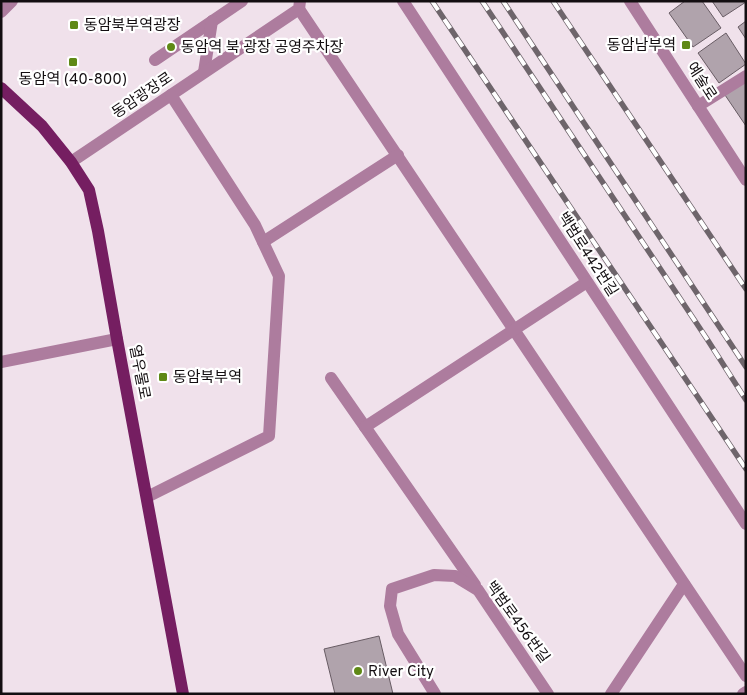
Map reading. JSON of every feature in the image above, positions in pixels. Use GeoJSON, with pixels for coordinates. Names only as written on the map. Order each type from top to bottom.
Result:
{"type":"FeatureCollection","features":[{"type":"Feature","properties":{"kind":"main road","name":"열우물로"},"geometry":{"type":"LineString","coordinates":[[1,88],[42,126],[71,162],[89,190],[148,498],[183,694]]}},
{"type":"Feature","properties":{"kind":"street"},"geometry":{"type":"LineString","coordinates":[[1,12],[12,1]]}},
{"type":"Feature","properties":{"kind":"street"},"geometry":{"type":"LineString","coordinates":[[155,60],[242,1]]}},
{"type":"Feature","properties":{"kind":"street","name":"백범로442번길"},"geometry":{"type":"LineString","coordinates":[[403,1],[746,524]]}},
{"type":"Feature","properties":{"kind":"street","name":"예술로"},"geometry":{"type":"LineString","coordinates":[[630,1],[746,180]]}},
{"type":"Feature","properties":{"kind":"street"},"geometry":{"type":"LineString","coordinates":[[300,5],[398,156],[746,676]]}},
{"type":"Feature","properties":{"kind":"street","name":"동암광장로"},"geometry":{"type":"LineString","coordinates":[[71,162],[300,5]]}},
{"type":"Feature","properties":{"kind":"street"},"geometry":{"type":"LineString","coordinates":[[204,72],[212,21]]}},
{"type":"Feature","properties":{"kind":"street"},"geometry":{"type":"LineString","coordinates":[[698,106],[746,76]]}},
{"type":"Feature","properties":{"kind":"street"},"geometry":{"type":"LineString","coordinates":[[148,498],[269,436],[280,276],[256,225],[171,95]]}},
{"type":"Feature","properties":{"kind":"street"},"geometry":{"type":"LineString","coordinates":[[263,242],[398,156]]}},
{"type":"Feature","properties":{"kind":"street"},"geometry":{"type":"LineString","coordinates":[[365,427],[587,282]]}},
{"type":"Feature","properties":{"kind":"street"},"geometry":{"type":"LineString","coordinates":[[1,362],[117,339]]}},
{"type":"Feature","properties":{"kind":"street"},"geometry":{"type":"LineString","coordinates":[[331,378],[478,590]]}},
{"type":"Feature","properties":{"kind":"street","name":"백범로456번길"},"geometry":{"type":"LineString","coordinates":[[435,694],[398,634],[390,606],[392,589],[434,575],[454,576],[478,590],[548,694]]}},
{"type":"Feature","properties":{"kind":"street"},"geometry":{"type":"LineString","coordinates":[[611,694],[684,584]]}},
{"type":"Feature","properties":{"kind":"building"},"geometry":{"type":"Polygon","coordinates":[[[685,1],[702,1],[721,28],[693,47],[669,13],[685,1]]]}},
{"type":"Feature","properties":{"kind":"building"},"geometry":{"type":"Polygon","coordinates":[[[712,1],[746,1],[746,2],[723,17],[712,1]]]}},
{"type":"Feature","properties":{"kind":"building"},"geometry":{"type":"Polygon","coordinates":[[[746,21],[746,39],[738,27],[746,21]]]}},
{"type":"Feature","properties":{"kind":"building"},"geometry":{"type":"Polygon","coordinates":[[[726,33],[746,64],[719,83],[698,53],[726,33]]]}},
{"type":"Feature","properties":{"kind":"building"},"geometry":{"type":"Polygon","coordinates":[[[746,81],[746,126],[725,95],[746,81]]]}},
{"type":"Feature","properties":{"kind":"building","name":"River City"},"geometry":{"type":"Polygon","coordinates":[[[379,636],[393,694],[335,694],[324,649],[379,636]]]}},
{"type":"Feature","properties":{"kind":"railway"},"geometry":{"type":"LineString","coordinates":[[432,1],[746,469]]}},
{"type":"Feature","properties":{"kind":"railway"},"geometry":{"type":"LineString","coordinates":[[482,1],[746,400]]}},
{"type":"Feature","properties":{"kind":"railway"},"geometry":{"type":"LineString","coordinates":[[503,1],[746,367]]}},
{"type":"Feature","properties":{"kind":"railway"},"geometry":{"type":"LineString","coordinates":[[553,1],[746,289]]}},
{"type":"Feature","properties":{"kind":"place","name":"동암북부역광장"},"geometry":{"type":"Point","coordinates":[74,25]}},
{"type":"Feature","properties":{"kind":"place","name":"동암남부역"},"geometry":{"type":"Point","coordinates":[686,45]}},
{"type":"Feature","properties":{"kind":"place","name":"동암역 북 광장 공영주차장"},"geometry":{"type":"Point","coordinates":[171,47]}},
{"type":"Feature","properties":{"kind":"place","name":"동암역 (40-800)"},"geometry":{"type":"Point","coordinates":[73,62]}},
{"type":"Feature","properties":{"kind":"place","name":"동암북부역"},"geometry":{"type":"Point","coordinates":[163,377]}},
{"type":"Feature","properties":{"kind":"place","name":"River City"},"geometry":{"type":"Point","coordinates":[358,671]}}]}
